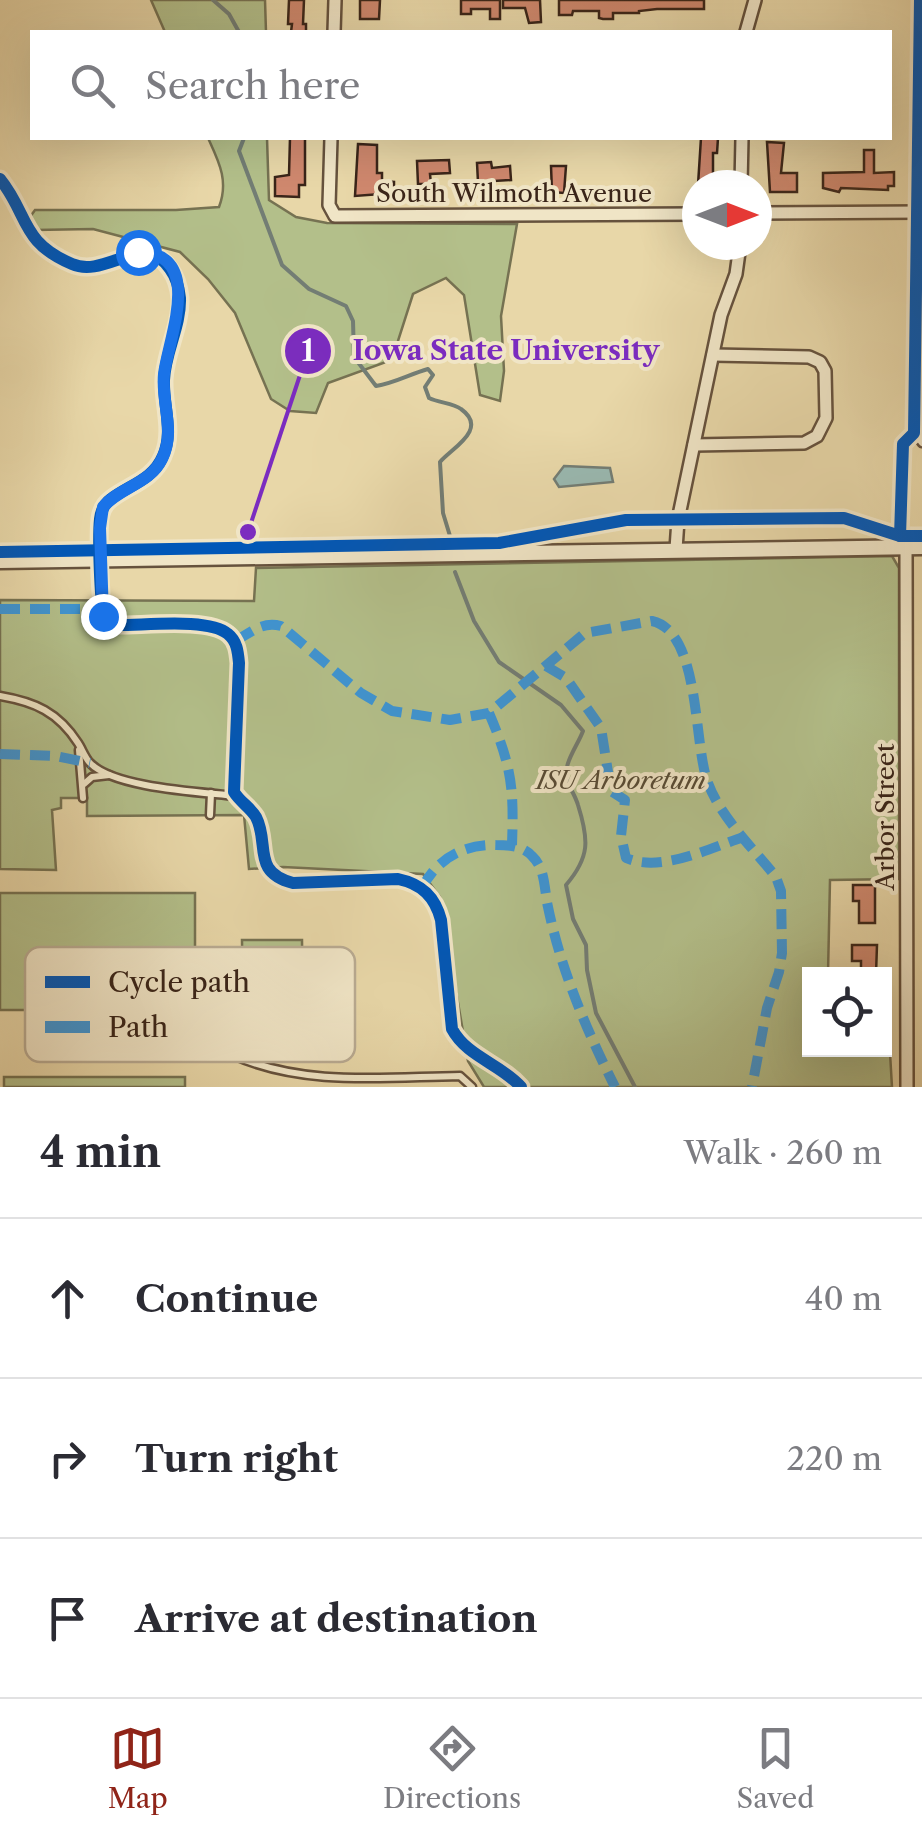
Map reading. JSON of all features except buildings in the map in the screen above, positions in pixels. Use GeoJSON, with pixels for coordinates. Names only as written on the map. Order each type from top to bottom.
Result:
{"type":"FeatureCollection","features":[{"type":"Feature","properties":{"kind":"street"},"geometry":{"type":"LineString","coordinates":[[334,30],[335,0]]}},
{"type":"Feature","properties":{"kind":"street"},"geometry":{"type":"LineString","coordinates":[[746,30],[754,0]]}},
{"type":"Feature","properties":{"kind":"street","name":"South Wilmoth Avenue"},"geometry":{"type":"LineString","coordinates":[[331,140],[328,205],[332,214],[682,214]]}},
{"type":"Feature","properties":{"kind":"street"},"geometry":{"type":"LineString","coordinates":[[741,170],[742,140]]}},
{"type":"Feature","properties":{"kind":"street"},"geometry":{"type":"LineString","coordinates":[[772,213],[919,212]]}},
{"type":"Feature","properties":{"kind":"street"},"geometry":{"type":"LineString","coordinates":[[676,549],[678,520],[721,316],[738,260]]}},
{"type":"Feature","properties":{"kind":"street"},"geometry":{"type":"LineString","coordinates":[[694,445],[804,443],[817,436],[826,418],[825,371],[820,362],[810,357],[713,355]]}},
{"type":"Feature","properties":{"kind":"street"},"geometry":{"type":"LineString","coordinates":[[0,561],[914,547]]}},
{"type":"Feature","properties":{"kind":"street","name":"Arbor Street"},"geometry":{"type":"LineString","coordinates":[[907,1087],[914,1037],[914,547]]}},
{"type":"Feature","properties":{"kind":"lane"},"geometry":{"type":"LineString","coordinates":[[918,86],[919,212],[912,415],[914,433],[922,443]]}},
{"type":"Feature","properties":{"kind":"lane"},"geometry":{"type":"LineString","coordinates":[[0,696],[34,703],[49,711],[66,726],[90,763],[111,775]]}},
{"type":"Feature","properties":{"kind":"lane"},"geometry":{"type":"LineString","coordinates":[[78,744],[83,798]]}},
{"type":"Feature","properties":{"kind":"lane"},"geometry":{"type":"LineString","coordinates":[[83,784],[92,777],[111,775],[235,796]]}},
{"type":"Feature","properties":{"kind":"lane"},"geometry":{"type":"LineString","coordinates":[[210,815],[211,793]]}},
{"type":"Feature","properties":{"kind":"lane"},"geometry":{"type":"LineString","coordinates":[[248,1062],[303,1083],[460,1076],[472,1087]]}},
{"type":"Feature","properties":{"kind":"green space"},"geometry":{"type":"Polygon","coordinates":[[[151,0],[265,0],[266,30],[164,30],[151,0]]]}},
{"type":"Feature","properties":{"kind":"green space"},"geometry":{"type":"Polygon","coordinates":[[[209,140],[267,140],[269,200],[296,217],[327,223],[517,224],[501,316],[504,371],[500,401],[480,395],[464,295],[446,278],[413,294],[398,341],[386,362],[328,383],[316,413],[290,411],[271,399],[235,313],[180,252],[93,229],[35,230],[30,217],[35,210],[219,207],[223,180],[209,140]]]}},
{"type":"Feature","properties":{"kind":"green space","name":"ISU Arboretum"},"geometry":{"type":"Polygon","coordinates":[[[892,556],[899,568],[899,879],[830,880],[828,967],[802,967],[802,1057],[890,1057],[892,1087],[484,1087],[468,1061],[440,897],[423,874],[249,869],[244,815],[87,816],[87,798],[61,798],[61,808],[52,810],[56,870],[0,869],[0,600],[254,601],[256,568],[892,556]]]}},
{"type":"Feature","properties":{"kind":"green space"},"geometry":{"type":"Polygon","coordinates":[[[0,893],[195,893],[195,947],[25,947],[25,1010],[0,1010],[0,893]]]}},
{"type":"Feature","properties":{"kind":"green space"},"geometry":{"type":"Polygon","coordinates":[[[242,940],[302,940],[302,947],[242,947],[242,940]]]}},
{"type":"Feature","properties":{"kind":"green space"},"geometry":{"type":"Polygon","coordinates":[[[4,1077],[185,1077],[185,1087],[4,1087],[4,1077]]]}},
{"type":"Feature","properties":{"kind":"water"},"geometry":{"type":"Polygon","coordinates":[[[564,466],[610,468],[613,482],[559,487],[554,479],[564,466]]]}},
{"type":"Feature","properties":{"kind":"waterway"},"geometry":{"type":"LineString","coordinates":[[213,0],[229,14],[238,30]]}},
{"type":"Feature","properties":{"kind":"waterway"},"geometry":{"type":"LineString","coordinates":[[243,140],[239,151],[282,265],[309,289],[346,306],[353,321],[354,357],[376,386],[428,369],[433,375],[425,387],[429,398],[458,407],[469,416],[471,424],[466,438],[440,462],[443,513],[450,536]]}},
{"type":"Feature","properties":{"kind":"waterway"},"geometry":{"type":"LineString","coordinates":[[455,572],[474,621],[499,662],[561,705],[583,731],[566,773],[582,817],[585,848],[580,866],[566,885],[573,919],[586,945],[596,1013],[635,1087]]}},
{"type":"Feature","properties":{"kind":"marked path"},"geometry":{"type":"LineString","coordinates":[[0,609],[102,609]]}},
{"type":"Feature","properties":{"kind":"marked path"},"geometry":{"type":"LineString","coordinates":[[235,641],[262,626],[281,626],[361,693],[392,711],[450,720],[489,713],[585,633],[652,621],[668,630],[687,667],[708,783],[729,820],[776,877],[781,891],[782,953],[752,1087]]}},
{"type":"Feature","properties":{"kind":"marked path"},"geometry":{"type":"LineString","coordinates":[[546,666],[566,678],[601,728],[611,791],[625,800],[621,836],[626,858],[654,863],[669,861],[744,837]]}},
{"type":"Feature","properties":{"kind":"marked path"},"geometry":{"type":"LineString","coordinates":[[489,713],[510,778],[512,845]]}},
{"type":"Feature","properties":{"kind":"marked path"},"geometry":{"type":"LineString","coordinates":[[0,754],[56,756],[90,763]]}},
{"type":"Feature","properties":{"kind":"marked path"},"geometry":{"type":"LineString","coordinates":[[422,888],[443,861],[473,847],[511,846],[524,850],[537,861],[567,976],[615,1087]]}},
{"type":"Feature","properties":{"kind":"cycle path"},"geometry":{"type":"LineString","coordinates":[[900,536],[903,444],[914,433],[920,0]]}},
{"type":"Feature","properties":{"kind":"cycle path"},"geometry":{"type":"LineString","coordinates":[[0,179],[34,237],[55,256],[85,267],[148,254],[160,258],[178,287],[180,308],[164,380],[168,428],[163,456],[147,476],[109,501],[100,516],[104,618],[114,625],[206,626],[231,637],[239,663],[234,792],[256,817],[271,872],[293,883],[398,879],[426,893],[441,920],[452,1029],[466,1047],[521,1087]]}},
{"type":"Feature","properties":{"kind":"cycle path"},"geometry":{"type":"LineString","coordinates":[[0,552],[499,543],[626,520],[844,518],[900,536],[922,536]]}},
{"type":"Feature","properties":{"kind":"place","name":"Iowa State University"},"geometry":{"type":"Point","coordinates":[248,532]}},
{"type":"Feature","properties":{"kind":"route"},"geometry":{"type":"LineString","coordinates":[[103,616],[103,507],[150,474],[161,461],[169,428],[164,375],[178,319],[180,293],[170,267],[163,260],[138,252]]}}]}
